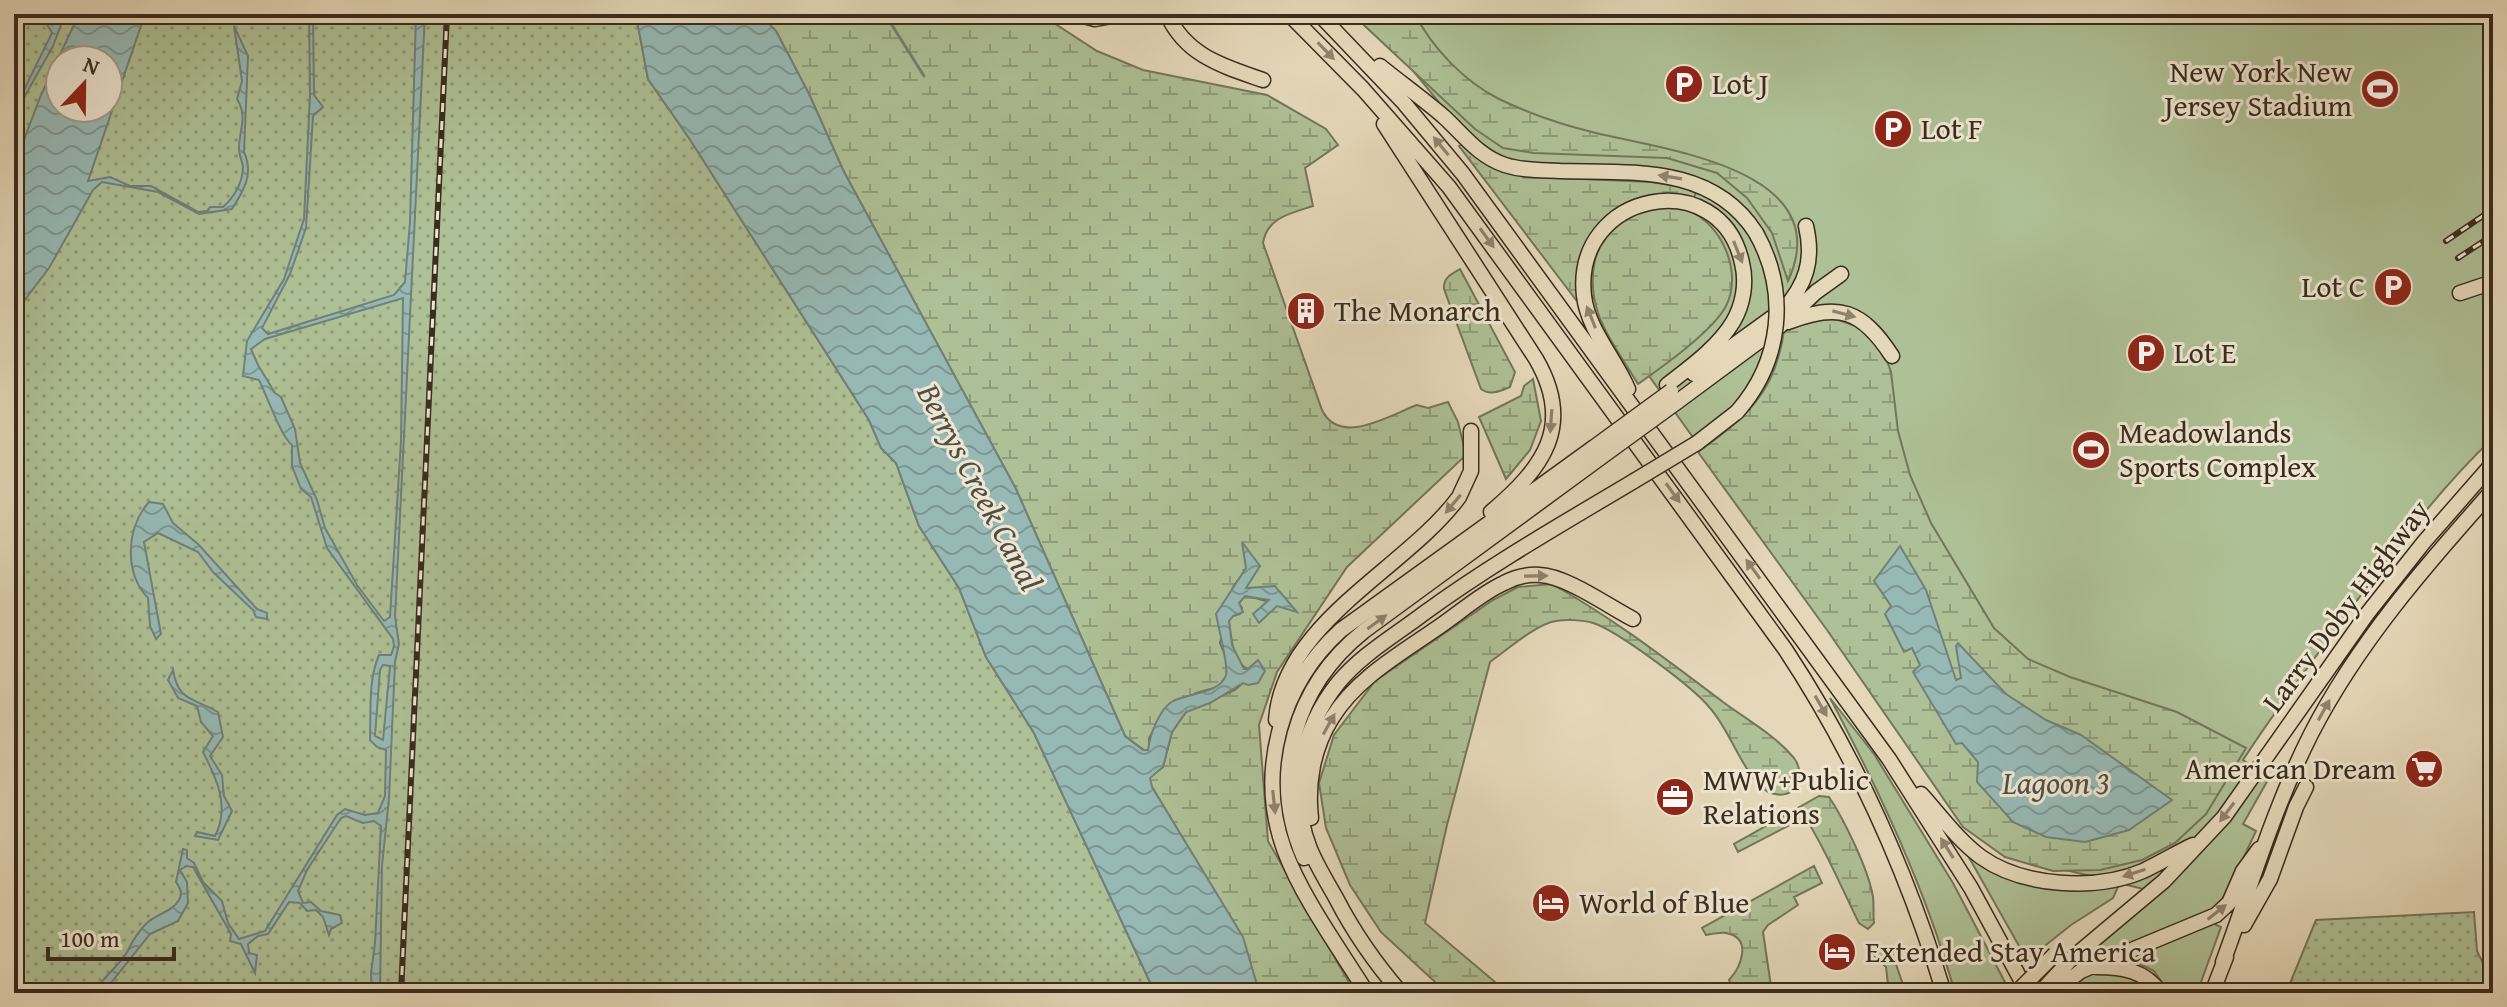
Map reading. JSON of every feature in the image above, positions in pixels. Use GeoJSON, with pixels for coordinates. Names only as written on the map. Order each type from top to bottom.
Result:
{"type":"FeatureCollection","features":[{"type":"Feature","properties":{"kind":"highway"},"geometry":{"type":"LineString","coordinates":[[1076,14],[1103,19],[1123,14]]}},
{"type":"Feature","properties":{"kind":"highway"},"geometry":{"type":"LineString","coordinates":[[1167,14],[1180,37],[1197,52],[1209,60],[1263,80]]}},
{"type":"Feature","properties":{"kind":"highway"},"geometry":{"type":"LineString","coordinates":[[1289,14],[1363,89],[1440,175],[1723,560],[1802,674],[1848,754],[1888,837],[1944,993]]}},
{"type":"Feature","properties":{"kind":"highway"},"geometry":{"type":"LineString","coordinates":[[1319,14],[1404,103],[1463,174],[1633,416],[1889,759],[1971,888],[2028,993]]}},
{"type":"Feature","properties":{"kind":"highway"},"geometry":{"type":"LineString","coordinates":[[1335,30],[1444,117],[1475,148],[1498,162],[1531,170],[1650,174],[1687,180],[1713,191],[1728,202],[1756,233],[1772,271],[1777,319],[1773,347],[1763,373],[1737,412],[1697,443],[1454,592],[1362,659],[1332,690],[1314,721],[1304,751],[1300,774],[1302,819],[1310,850],[1353,931]]}},
{"type":"Feature","properties":{"kind":"highway"},"geometry":{"type":"LineString","coordinates":[[1274,755],[1287,705],[1315,657],[1348,624],[1534,491],[1551,433],[1552,404],[1543,373],[1363,89]]}},
{"type":"Feature","properties":{"kind":"highway"},"geometry":{"type":"LineString","coordinates":[[1401,993],[1370,957],[1314,877],[1295,834],[1287,777],[1297,724],[1316,682],[1345,647],[1534,491],[1597,453],[1672,393],[1731,325],[1739,309],[1744,281],[1738,250],[1719,222],[1698,208],[1664,200],[1638,204],[1610,221],[1592,245],[1584,273],[1584,293],[1590,317],[1619,366],[1633,416]]}},
{"type":"Feature","properties":{"kind":"highway"},"geometry":{"type":"LineString","coordinates":[[1782,318],[1801,286],[1809,265],[1806,226]]}},
{"type":"Feature","properties":{"kind":"highway"},"geometry":{"type":"LineString","coordinates":[[1597,453],[1633,416],[1782,318],[1841,274]]}},
{"type":"Feature","properties":{"kind":"highway"},"geometry":{"type":"LineString","coordinates":[[2460,293],[2493,282]]}},
{"type":"Feature","properties":{"kind":"highway"},"geometry":{"type":"LineString","coordinates":[[1782,318],[1822,311],[1844,313],[1868,325],[1892,356]]}},
{"type":"Feature","properties":{"kind":"highway"},"geometry":{"type":"LineString","coordinates":[[1367,993],[1297,878],[1284,849],[1273,802],[1277,703],[1299,658],[1322,627],[1459,497],[1471,471],[1471,431]]}},
{"type":"Feature","properties":{"kind":"highway","name":"Larry Doby Highway"},"geometry":{"type":"LineString","coordinates":[[2114,922],[2164,881],[2229,810],[2323,673],[2385,590],[2493,463]]}},
{"type":"Feature","properties":{"kind":"highway","name":"Larry Doby Highway"},"geometry":{"type":"LineString","coordinates":[[2223,962],[2270,832],[2305,747],[2342,680],[2397,606],[2493,490]]}},
{"type":"Feature","properties":{"kind":"highway"},"geometry":{"type":"LineString","coordinates":[[1353,931],[1319,849],[1310,799],[1312,770],[1319,743],[1345,700],[1382,668],[1487,593],[1515,578],[1536,575],[1557,578],[1633,619]]}},
{"type":"Feature","properties":{"kind":"highway"},"geometry":{"type":"LineString","coordinates":[[1889,759],[1967,845],[1990,863],[2017,874],[2078,882],[2121,877],[2143,871],[2204,839]]}},
{"type":"Feature","properties":{"kind":"highway"},"geometry":{"type":"LineString","coordinates":[[2212,993],[2223,962],[2270,879],[2306,787]]}},
{"type":"Feature","properties":{"kind":"highway"},"geometry":{"type":"LineString","coordinates":[[2040,993],[2221,911],[2270,832]]}},
{"type":"Feature","properties":{"kind":"highway"},"geometry":{"type":"LineString","coordinates":[[2060,982],[2114,922]]}},
{"type":"Feature","properties":{"kind":"highway"},"geometry":{"type":"LineString","coordinates":[[2016,993],[2055,954],[2114,922]]}},
{"type":"Feature","properties":{"kind":"highway"},"geometry":{"type":"LineString","coordinates":[[2092,967],[2132,970],[2150,981],[2161,993]]}},
{"type":"Feature","properties":{"kind":"green space"},"geometry":{"type":"Polygon","coordinates":[[[14,14],[632,14],[638,25],[648,79],[869,420],[881,448],[896,463],[919,526],[959,588],[986,657],[1034,733],[1155,993],[14,993],[14,14]]]}},
{"type":"Feature","properties":{"kind":"green space"},"geometry":{"type":"Polygon","coordinates":[[[760,14],[1040,14],[1097,51],[1143,70],[1267,95],[1326,129],[1338,145],[1305,168],[1313,206],[1275,222],[1265,234],[1263,243],[1322,410],[1330,421],[1353,427],[1380,421],[1417,405],[1428,408],[1448,402],[1458,422],[1466,455],[1347,567],[1277,672],[1259,725],[1268,841],[1355,993],[1268,993],[1257,985],[1242,937],[1149,778],[1163,767],[1172,732],[1186,712],[1235,690],[1243,683],[1248,669],[1236,655],[1229,621],[1240,614],[1242,608],[1239,603],[1245,596],[1296,611],[1245,588],[1247,568],[1233,587],[1220,643],[1226,658],[1227,675],[1218,687],[1196,693],[1163,713],[1149,738],[1149,750],[1144,750],[1125,736],[1016,489],[844,172],[776,31],[760,14]]]}},
{"type":"Feature","properties":{"kind":"green space"},"geometry":{"type":"Polygon","coordinates":[[[1352,14],[1415,14],[1451,63],[1499,99],[1571,126],[1701,158],[1738,172],[1768,190],[1790,213],[1797,243],[1788,281],[1772,233],[1747,198],[1717,173],[1667,158],[1534,153],[1503,148],[1475,129],[1352,14]]]}},
{"type":"Feature","properties":{"kind":"green space","name":"Meadowlands Sports Complex"},"geometry":{"type":"Polygon","coordinates":[[[1381,14],[2493,14],[2493,438],[2432,503],[2395,550],[2243,760],[2269,778],[2243,824],[2256,831],[2228,891],[2214,909],[2086,961],[2085,957],[2160,893],[2033,862],[1760,531],[1551,239],[1396,50],[1381,14]]]}},
{"type":"Feature","properties":{"kind":"green space"},"geometry":{"type":"Polygon","coordinates":[[[1463,144],[1497,167],[1536,177],[1651,182],[1697,189],[1694,198],[1655,194],[1633,200],[1604,219],[1585,247],[1578,280],[1579,298],[1576,300],[1459,146],[1463,144]]]}},
{"type":"Feature","properties":{"kind":"green space"},"geometry":{"type":"Polygon","coordinates":[[[1666,205],[1687,210],[1712,227],[1731,265],[1731,293],[1726,306],[1710,326],[1638,384],[1598,313],[1593,289],[1594,264],[1602,241],[1619,222],[1647,209],[1666,205]]]}},
{"type":"Feature","properties":{"kind":"green space"},"geometry":{"type":"Polygon","coordinates":[[[1460,269],[1515,372],[1510,387],[1491,392],[1481,389],[1444,289],[1446,279],[1460,269]]]}},
{"type":"Feature","properties":{"kind":"green space"},"geometry":{"type":"Polygon","coordinates":[[[1833,318],[1858,327],[1881,344],[1891,372],[1898,431],[1910,475],[1931,523],[1994,628],[2028,659],[2070,677],[2177,712],[2246,748],[2206,814],[2175,843],[2142,860],[2100,870],[2053,871],[2005,857],[1963,827],[1827,630],[1698,452],[1756,402],[1774,372],[1784,331],[1818,319],[1833,318]]]}},
{"type":"Feature","properties":{"kind":"green space"},"geometry":{"type":"Polygon","coordinates":[[[1533,379],[1541,421],[1530,450],[1506,479],[1479,417],[1521,396],[1524,386],[1533,379]]]}},
{"type":"Feature","properties":{"kind":"green space"},"geometry":{"type":"Polygon","coordinates":[[[1552,584],[1618,625],[1770,735],[1794,758],[1799,779],[1795,788],[1785,794],[1774,794],[1764,789],[1748,771],[1710,708],[1654,661],[1605,628],[1589,622],[1565,620],[1548,623],[1531,632],[1490,662],[1425,923],[1508,993],[1447,993],[1381,932],[1350,885],[1326,828],[1319,783],[1334,735],[1375,681],[1493,600],[1518,587],[1552,584]]]}},
{"type":"Feature","properties":{"kind":"green space"},"geometry":{"type":"Polygon","coordinates":[[[1830,698],[1874,754],[1953,883],[2007,986],[2002,993],[1955,993],[1916,879],[1867,769],[1830,698]]]}},
{"type":"Feature","properties":{"kind":"green space"},"geometry":{"type":"Polygon","coordinates":[[[1819,796],[1829,797],[1867,874],[1873,897],[1874,923],[1868,929],[1859,923],[1805,817],[1738,852],[1734,844],[1819,796]]]}},
{"type":"Feature","properties":{"kind":"green space"},"geometry":{"type":"Polygon","coordinates":[[[1967,854],[2018,881],[2072,891],[2118,887],[2113,898],[2071,925],[2027,960],[1967,854]]]}},
{"type":"Feature","properties":{"kind":"green space"},"geometry":{"type":"Polygon","coordinates":[[[1814,866],[1822,883],[1794,897],[1798,905],[1768,925],[1763,932],[1772,993],[1735,993],[1729,980],[1742,954],[1740,941],[1726,933],[1706,935],[1702,928],[1814,866]]]}},
{"type":"Feature","properties":{"kind":"green space"},"geometry":{"type":"Polygon","coordinates":[[[2474,912],[2477,951],[2493,984],[2493,993],[2286,993],[2316,920],[2474,912]]]}},
{"type":"Feature","properties":{"kind":"green space"},"geometry":{"type":"Polygon","coordinates":[[[2212,923],[2221,927],[2197,993],[2169,993],[2154,971],[2126,957],[2212,923]]]}},
{"type":"Feature","properties":{"kind":"green space"},"geometry":{"type":"Polygon","coordinates":[[[1879,947],[1891,950],[1906,993],[1889,993],[1886,967],[1869,951],[1879,947]]]}},
{"type":"Feature","properties":{"kind":"green space"},"geometry":{"type":"Polygon","coordinates":[[[2114,972],[2139,980],[2151,993],[2064,993],[2084,975],[2114,972]]]}},
{"type":"Feature","properties":{"kind":"water"},"geometry":{"type":"Polygon","coordinates":[[[41,14],[45,14],[52,25],[60,14],[65,14],[54,44],[47,44],[52,33],[41,14]]]}},
{"type":"Feature","properties":{"kind":"water"},"geometry":{"type":"Polygon","coordinates":[[[79,14],[145,14],[124,76],[124,44],[65,44],[79,14]]]}},
{"type":"Feature","properties":{"kind":"water"},"geometry":{"type":"Polygon","coordinates":[[[309,14],[313,14],[314,95],[323,107],[313,116],[306,228],[290,274],[262,328],[268,334],[394,295],[405,282],[410,222],[416,14],[425,14],[395,617],[399,644],[395,662],[389,798],[382,866],[380,993],[372,993],[371,973],[381,826],[374,821],[363,823],[346,816],[341,818],[307,870],[298,891],[303,903],[311,902],[321,911],[340,915],[342,923],[331,929],[329,935],[323,917],[316,910],[307,911],[300,903],[289,902],[268,934],[258,936],[248,944],[249,953],[257,955],[255,973],[241,944],[230,941],[231,934],[193,867],[186,866],[180,870],[187,882],[188,903],[178,921],[150,934],[111,983],[110,993],[96,993],[145,925],[179,900],[181,895],[176,882],[183,849],[187,850],[187,858],[194,863],[203,882],[222,901],[228,923],[239,939],[265,931],[337,815],[345,809],[365,815],[378,813],[385,796],[386,750],[370,740],[371,697],[375,665],[379,655],[391,655],[393,639],[327,548],[311,497],[301,489],[292,466],[292,445],[279,425],[259,380],[243,376],[247,341],[284,279],[304,219],[310,95],[309,14]],[[403,298],[265,339],[251,349],[275,393],[281,397],[295,429],[300,463],[317,500],[325,528],[357,585],[384,621],[390,617],[401,441],[403,298]],[[383,665],[380,670],[375,736],[383,740],[390,666],[383,665]]]}},
{"type":"Feature","properties":{"kind":"water","name":"Berrys Creek Canal"},"geometry":{"type":"Polygon","coordinates":[[[632,14],[760,14],[776,31],[844,172],[1016,489],[1125,736],[1143,750],[1148,750],[1156,723],[1168,705],[1179,698],[1211,689],[1223,681],[1226,664],[1216,614],[1246,568],[1242,542],[1260,566],[1246,588],[1275,586],[1297,612],[1277,606],[1259,623],[1253,614],[1269,600],[1245,596],[1239,603],[1243,612],[1229,621],[1232,645],[1244,669],[1258,660],[1265,671],[1258,683],[1243,683],[1210,703],[1186,712],[1172,732],[1163,767],[1150,778],[1152,787],[1243,937],[1257,985],[1268,993],[1155,993],[1034,733],[986,657],[959,588],[919,526],[896,463],[881,448],[869,420],[648,79],[638,26],[632,14]]]}},
{"type":"Feature","properties":{"kind":"water"},"geometry":{"type":"Polygon","coordinates":[[[234,26],[248,56],[244,152],[248,175],[232,209],[199,214],[158,192],[102,182],[93,190],[49,268],[14,314],[14,166],[44,89],[44,124],[107,124],[88,181],[110,177],[130,186],[151,186],[198,212],[207,211],[210,207],[223,207],[237,190],[243,168],[239,149],[242,112],[237,99],[242,81],[234,26]]]}},
{"type":"Feature","properties":{"kind":"water"},"geometry":{"type":"Polygon","coordinates":[[[44,49],[44,62],[22,101],[20,98],[44,49]]]}},
{"type":"Feature","properties":{"kind":"water"},"geometry":{"type":"Polygon","coordinates":[[[149,502],[163,504],[173,523],[199,545],[257,609],[267,613],[267,619],[256,617],[253,610],[213,572],[198,552],[158,533],[144,542],[161,634],[156,639],[150,626],[148,598],[135,576],[131,550],[136,524],[149,502]]]}},
{"type":"Feature","properties":{"kind":"water","name":"Lagoon 3"},"geometry":{"type":"Polygon","coordinates":[[[1900,546],[1926,590],[1956,680],[1961,678],[1958,643],[2006,694],[2046,720],[2081,735],[2172,800],[2129,830],[2085,842],[2046,837],[2013,822],[1977,782],[1978,762],[1962,743],[1956,744],[1913,672],[1920,665],[1912,648],[1904,652],[1885,614],[1891,606],[1874,581],[1900,546]]]}},
{"type":"Feature","properties":{"kind":"water"},"geometry":{"type":"Polygon","coordinates":[[[173,670],[183,693],[218,712],[223,737],[210,756],[222,775],[224,796],[232,811],[218,840],[195,836],[197,832],[215,836],[221,814],[220,793],[203,752],[213,736],[201,722],[197,706],[178,698],[168,680],[173,670]]]}},
{"type":"Feature","properties":{"kind":"waterway"},"geometry":{"type":"LineString","coordinates":[[885,14],[924,76]]}},
{"type":"Feature","properties":{"kind":"railway"},"geometry":{"type":"LineString","coordinates":[[401,993],[447,14]]}},
{"type":"Feature","properties":{"kind":"railway"},"geometry":{"type":"LineString","coordinates":[[2446,241],[2493,209]]}},
{"type":"Feature","properties":{"kind":"railway"},"geometry":{"type":"LineString","coordinates":[[2458,258],[2493,235]]}},
{"type":"Feature","properties":{"kind":"place","name":"Lot J"},"geometry":{"type":"Point","coordinates":[1684,84]}},
{"type":"Feature","properties":{"kind":"place","name":"New York New Jersey Stadium"},"geometry":{"type":"Point","coordinates":[2380,89]}},
{"type":"Feature","properties":{"kind":"place","name":"Lot F"},"geometry":{"type":"Point","coordinates":[1893,129]}},
{"type":"Feature","properties":{"kind":"place","name":"Lot C"},"geometry":{"type":"Point","coordinates":[2393,287]}},
{"type":"Feature","properties":{"kind":"place","name":"The Monarch"},"geometry":{"type":"Point","coordinates":[1306,311]}},
{"type":"Feature","properties":{"kind":"place","name":"Lot E"},"geometry":{"type":"Point","coordinates":[2146,353]}},
{"type":"Feature","properties":{"kind":"place","name":"Meadowlands Sports Complex"},"geometry":{"type":"Point","coordinates":[2091,450]}},
{"type":"Feature","properties":{"kind":"place","name":"American Dream"},"geometry":{"type":"Point","coordinates":[2424,769]}},
{"type":"Feature","properties":{"kind":"place","name":"MWW+Public Relations"},"geometry":{"type":"Point","coordinates":[1675,797]}},
{"type":"Feature","properties":{"kind":"place","name":"World of Blue"},"geometry":{"type":"Point","coordinates":[1551,903]}},
{"type":"Feature","properties":{"kind":"place","name":"Extended Stay America"},"geometry":{"type":"Point","coordinates":[1837,952]}}]}
